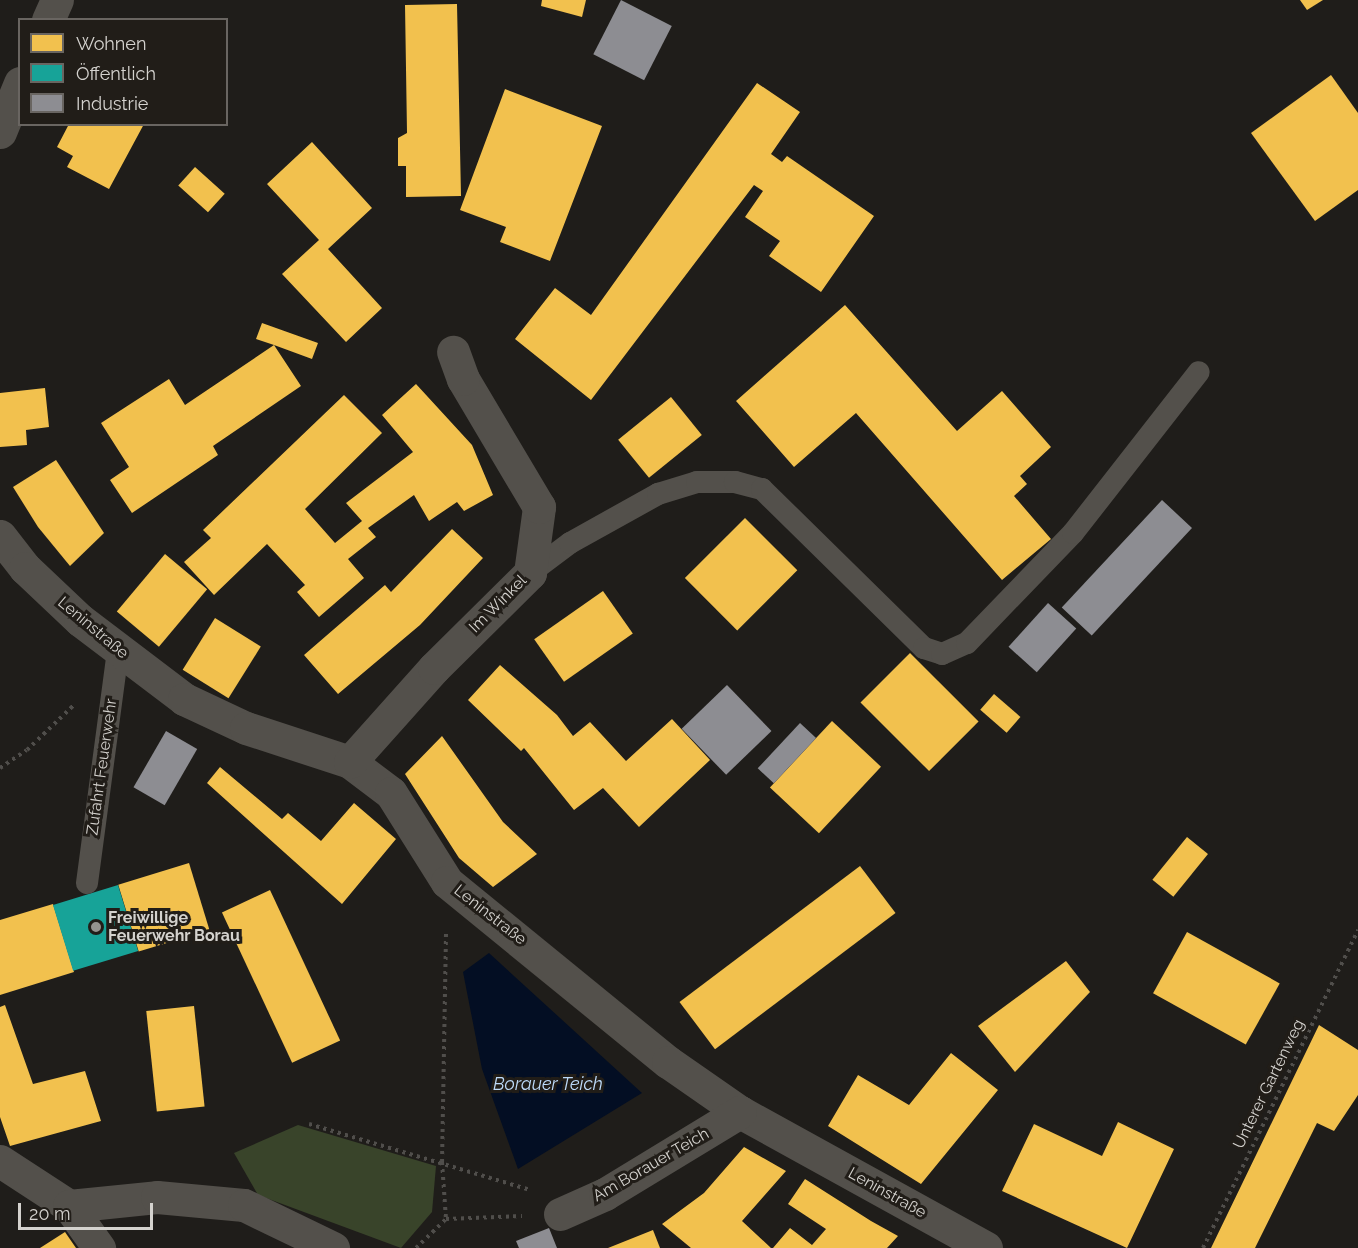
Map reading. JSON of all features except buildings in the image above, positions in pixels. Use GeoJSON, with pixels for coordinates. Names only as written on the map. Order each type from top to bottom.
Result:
{"type":"FeatureCollection","features":[{"type":"Feature","properties":{"kind":"street"},"geometry":{"type":"LineString","coordinates":[[49,18],[57,0]]}},
{"type":"Feature","properties":{"kind":"street"},"geometry":{"type":"LineString","coordinates":[[0,132],[18,88]]}},
{"type":"Feature","properties":{"kind":"street","name":"Im Winkel"},"geometry":{"type":"LineString","coordinates":[[350,762],[434,668],[530,573],[539,507],[463,379],[453,351]]}},
{"type":"Feature","properties":{"kind":"street","name":"Leninstraße"},"geometry":{"type":"LineString","coordinates":[[0,537],[25,568],[118,651],[184,699],[246,728],[350,762],[391,793],[447,882],[668,1062],[740,1112],[986,1248]]}},
{"type":"Feature","properties":{"kind":"street","name":"Am Borauer Teich"},"geometry":{"type":"LineString","coordinates":[[570,1209],[605,1194],[740,1112]]}},
{"type":"Feature","properties":{"kind":"street"},"geometry":{"type":"LineString","coordinates":[[0,1161],[69,1206],[99,1248]]}},
{"type":"Feature","properties":{"kind":"street"},"geometry":{"type":"LineString","coordinates":[[69,1206],[157,1197],[244,1205],[333,1248]]}},
{"type":"Feature","properties":{"kind":"lane"},"geometry":{"type":"LineString","coordinates":[[530,573],[570,543],[658,494],[697,482],[735,482],[762,489],[924,648],[942,654],[967,644],[1073,533],[1199,372]]}},
{"type":"Feature","properties":{"kind":"lane","name":"Zufahrt Feuerwehr"},"geometry":{"type":"LineString","coordinates":[[87,883],[118,651]]}},
{"type":"Feature","properties":{"kind":"path"},"geometry":{"type":"LineString","coordinates":[[0,768],[27,750],[80,699]]}},
{"type":"Feature","properties":{"kind":"path"},"geometry":{"type":"LineString","coordinates":[[446,1219],[442,1162],[447,882]]}},
{"type":"Feature","properties":{"kind":"path","name":"Unterer Gartenweg"},"geometry":{"type":"LineString","coordinates":[[1203,1248],[1358,930]]}},
{"type":"Feature","properties":{"kind":"path"},"geometry":{"type":"LineString","coordinates":[[309,1124],[442,1162],[570,1209]]}},
{"type":"Feature","properties":{"kind":"path"},"geometry":{"type":"LineString","coordinates":[[416,1248],[446,1219],[570,1209]]}},
{"type":"Feature","properties":{"kind":"green space"},"geometry":{"type":"Polygon","coordinates":[[[298,1125],[436,1166],[432,1212],[401,1248],[258,1195],[234,1153],[298,1125]]]}},
{"type":"Feature","properties":{"kind":"water","name":"Borauer Teich"},"geometry":{"type":"Polygon","coordinates":[[[489,953],[642,1093],[518,1169],[482,1069],[463,972],[489,953]]]}},
{"type":"Feature","properties":{"kind":"place","name":"Freiwillige Feuerwehr Borau"},"geometry":{"type":"Point","coordinates":[96,927]}}]}
